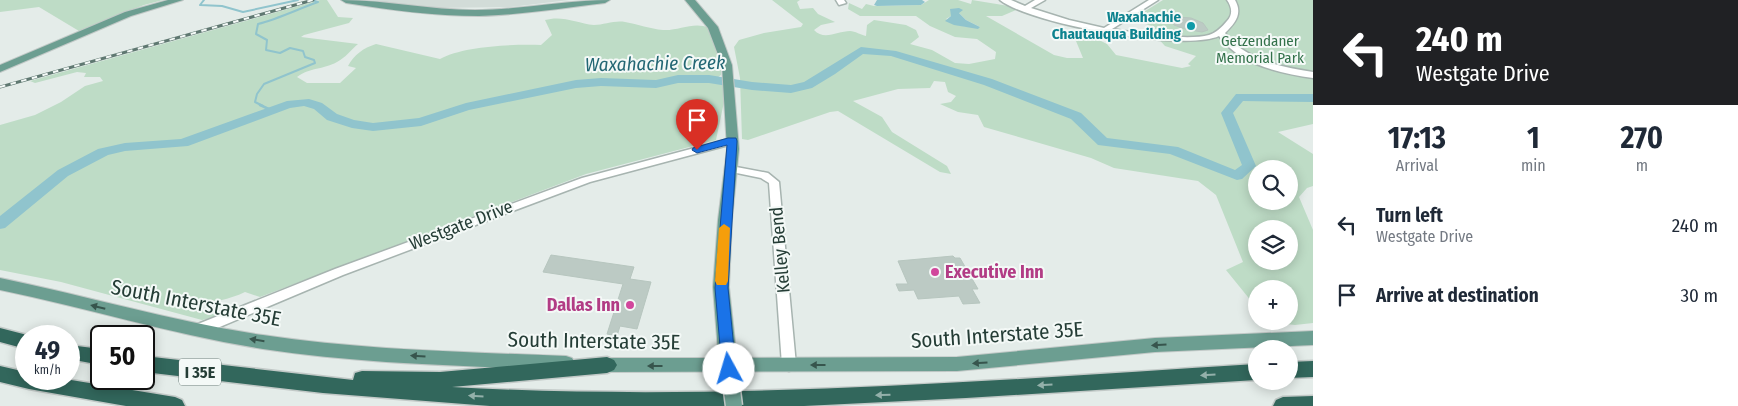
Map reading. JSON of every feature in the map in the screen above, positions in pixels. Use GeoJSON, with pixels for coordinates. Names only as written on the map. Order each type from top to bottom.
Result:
{"type":"FeatureCollection","features":[{"type":"Feature","properties":{"kind":"highway"},"geometry":{"type":"LineString","coordinates":[[0,335],[15,339]]}},
{"type":"Feature","properties":{"kind":"highway","name":"I 35E"},"geometry":{"type":"LineString","coordinates":[[155,365],[255,379],[462,395],[635,402],[903,394],[1248,372]]}},
{"type":"Feature","properties":{"kind":"highway"},"geometry":{"type":"LineString","coordinates":[[255,379],[290,374],[424,380],[607,366]]}},
{"type":"Feature","properties":{"kind":"highway"},"geometry":{"type":"LineString","coordinates":[[1298,370],[1313,369]]}},
{"type":"Feature","properties":{"kind":"highway","name":"I 35E"},"geometry":{"type":"LineString","coordinates":[[0,374],[15,378]]}},
{"type":"Feature","properties":{"kind":"highway"},"geometry":{"type":"LineString","coordinates":[[62,390],[125,406]]}},
{"type":"Feature","properties":{"kind":"highway","name":"I 35E"},"geometry":{"type":"LineString","coordinates":[[80,390],[175,406]]}},
{"type":"Feature","properties":{"kind":"highway"},"geometry":{"type":"LineString","coordinates":[[1283,406],[1313,405]]}},
{"type":"Feature","properties":{"kind":"main road"},"geometry":{"type":"LineString","coordinates":[[0,69],[115,19],[178,0]]}},
{"type":"Feature","properties":{"kind":"main road"},"geometry":{"type":"LineString","coordinates":[[346,0],[414,11],[468,13],[531,9],[605,0]]}},
{"type":"Feature","properties":{"kind":"main road"},"geometry":{"type":"LineString","coordinates":[[690,0],[713,27],[726,58],[728,74],[732,141],[721,288],[734,406]]}},
{"type":"Feature","properties":{"kind":"main road","name":"South Interstate 35E"},"geometry":{"type":"LineString","coordinates":[[0,284],[198,330],[300,347],[449,359],[607,366],[966,364],[1155,345],[1313,338]]}},
{"type":"Feature","properties":{"kind":"street"},"geometry":{"type":"LineString","coordinates":[[1004,0],[1104,31],[1139,37],[1184,38],[1213,36],[1220,32],[1233,20],[1235,12],[1234,0]]}},
{"type":"Feature","properties":{"kind":"street"},"geometry":{"type":"LineString","coordinates":[[1026,8],[1041,0]]}},
{"type":"Feature","properties":{"kind":"street"},"geometry":{"type":"LineString","coordinates":[[1104,31],[1154,0]]}},
{"type":"Feature","properties":{"kind":"street"},"geometry":{"type":"LineString","coordinates":[[1220,32],[1225,41],[1238,50],[1271,66],[1313,75]]}},
{"type":"Feature","properties":{"kind":"street"},"geometry":{"type":"LineString","coordinates":[[1184,38],[1238,50]]}},
{"type":"Feature","properties":{"kind":"street","name":"Westgate Drive"},"geometry":{"type":"LineString","coordinates":[[198,330],[339,272],[586,180],[732,141]]}},
{"type":"Feature","properties":{"kind":"street","name":"Kelley Bend"},"geometry":{"type":"LineString","coordinates":[[731,170],[764,175],[774,182],[789,365]]}},
{"type":"Feature","properties":{"kind":"shaded area"},"geometry":{"type":"Polygon","coordinates":[[[370,0],[569,0],[511,7],[431,8],[370,0]]]}},
{"type":"Feature","properties":{"kind":"green space"},"geometry":{"type":"Polygon","coordinates":[[[0,0],[163,0],[144,5],[79,31],[39,7],[0,12],[0,0]]]}},
{"type":"Feature","properties":{"kind":"green space"},"geometry":{"type":"Polygon","coordinates":[[[320,0],[327,0],[338,17],[353,18],[349,23],[301,37],[358,44],[337,62],[297,77],[307,83],[340,83],[356,68],[348,66],[353,58],[363,50],[376,44],[440,59],[462,51],[475,49],[541,45],[552,35],[545,20],[557,18],[594,25],[613,22],[630,23],[663,30],[692,26],[709,28],[721,69],[721,75],[714,80],[725,86],[724,102],[716,140],[586,174],[260,297],[245,292],[227,299],[196,306],[201,310],[223,310],[215,317],[202,320],[61,282],[0,270],[0,229],[20,215],[35,198],[0,220],[0,125],[35,115],[61,102],[85,86],[103,81],[100,77],[84,77],[86,73],[77,72],[35,83],[30,81],[320,0]]]}},
{"type":"Feature","properties":{"kind":"green space","name":"Getzendaner Memorial Park"},"geometry":{"type":"Polygon","coordinates":[[[772,0],[800,0],[797,2],[800,9],[813,8],[818,14],[835,22],[821,25],[814,30],[822,35],[850,31],[866,36],[867,25],[874,20],[906,25],[916,30],[919,37],[910,44],[932,50],[955,63],[969,64],[995,59],[996,52],[977,39],[955,37],[930,26],[916,16],[860,16],[848,9],[849,3],[862,9],[866,4],[874,6],[921,5],[929,0],[958,0],[971,4],[972,0],[1015,7],[1016,10],[1002,16],[986,16],[1054,55],[1067,58],[1083,58],[1076,41],[1093,37],[1107,44],[1116,55],[1182,68],[1191,66],[1188,64],[1196,56],[1165,46],[1154,34],[1155,27],[1136,21],[1134,18],[1163,0],[1313,0],[1313,124],[1278,132],[1313,154],[1313,186],[1307,188],[1299,197],[1313,230],[1313,323],[1298,325],[1298,280],[1248,280],[1248,297],[1226,270],[1243,262],[1216,195],[1198,181],[1114,168],[1091,158],[984,127],[978,115],[958,112],[940,104],[951,102],[956,96],[948,92],[945,82],[934,81],[930,88],[898,89],[853,101],[882,117],[892,132],[947,166],[951,174],[940,172],[838,111],[830,112],[748,140],[742,139],[740,78],[734,47],[739,40],[764,33],[801,27],[803,24],[772,0]],[[956,9],[951,12],[951,16],[946,19],[966,27],[980,27],[966,20],[958,12],[960,10],[956,9]]]}},
{"type":"Feature","properties":{"kind":"water"},"geometry":{"type":"Polygon","coordinates":[[[877,0],[922,0],[925,2],[921,5],[877,6],[874,5],[877,0]]]}},
{"type":"Feature","properties":{"kind":"water"},"geometry":{"type":"Polygon","coordinates":[[[959,8],[963,10],[959,13],[966,20],[980,27],[978,29],[954,25],[945,21],[951,16],[950,9],[959,8]]]}},
{"type":"Feature","properties":{"kind":"building","name":"Waxahachie Chautauqua Building"},"geometry":{"type":"Polygon","coordinates":[[[1178,17],[1191,18],[1203,23],[1208,30],[1202,32],[1174,25],[1171,19],[1178,17]]]}},
{"type":"Feature","properties":{"kind":"building","name":"Dallas Inn"},"geometry":{"type":"Polygon","coordinates":[[[551,255],[634,267],[630,279],[651,282],[637,329],[620,326],[617,336],[607,334],[623,284],[543,272],[551,255]]]}},
{"type":"Feature","properties":{"kind":"building","name":"Executive Inn"},"geometry":{"type":"Polygon","coordinates":[[[953,256],[960,258],[978,289],[972,289],[980,303],[963,304],[959,296],[918,299],[914,290],[899,291],[896,284],[908,284],[898,261],[953,256]]]}},
{"type":"Feature","properties":{"kind":"waterway"},"geometry":{"type":"LineString","coordinates":[[204,0],[200,5],[222,6],[243,12],[298,0]]}},
{"type":"Feature","properties":{"kind":"waterway"},"geometry":{"type":"LineString","coordinates":[[263,106],[255,102],[257,94],[264,84],[315,63],[314,60],[305,57],[303,51],[290,48],[280,53],[266,50],[267,40],[256,34],[258,24],[318,2],[312,0]]}},
{"type":"Feature","properties":{"kind":"waterway","name":"Waxahachie Creek"},"geometry":{"type":"LineString","coordinates":[[0,224],[63,173],[103,152],[125,147],[183,143],[287,105],[305,102],[318,106],[332,117],[352,124],[373,127],[421,122],[466,107],[576,84],[601,82],[656,84],[678,79],[709,79],[752,86],[791,89],[808,85],[831,72],[861,50],[892,53],[988,82],[1076,116],[1103,142],[1173,150],[1237,176],[1249,166],[1227,113],[1240,97],[1313,98]]}},
{"type":"Feature","properties":{"kind":"waterway"},"geometry":{"type":"LineString","coordinates":[[260,105],[271,110]]}},
{"type":"Feature","properties":{"kind":"railway"},"geometry":{"type":"LineString","coordinates":[[0,87],[313,0]]}},
{"type":"Feature","properties":{"kind":"slow traffic"},"geometry":{"type":"LineString","coordinates":[[722,281],[724,228]]}},
{"type":"Feature","properties":{"kind":"place","name":"Waxahachie Chautauqua Building"},"geometry":{"type":"Point","coordinates":[1191,26]}},
{"type":"Feature","properties":{"kind":"place","name":"Executive Inn"},"geometry":{"type":"Point","coordinates":[935,272]}},
{"type":"Feature","properties":{"kind":"place","name":"Dallas Inn"},"geometry":{"type":"Point","coordinates":[630,305]}},
{"type":"Feature","properties":{"kind":"route"},"geometry":{"type":"LineString","coordinates":[[697,150],[732,141],[733,149],[725,220],[721,288],[729,369]]}}]}
